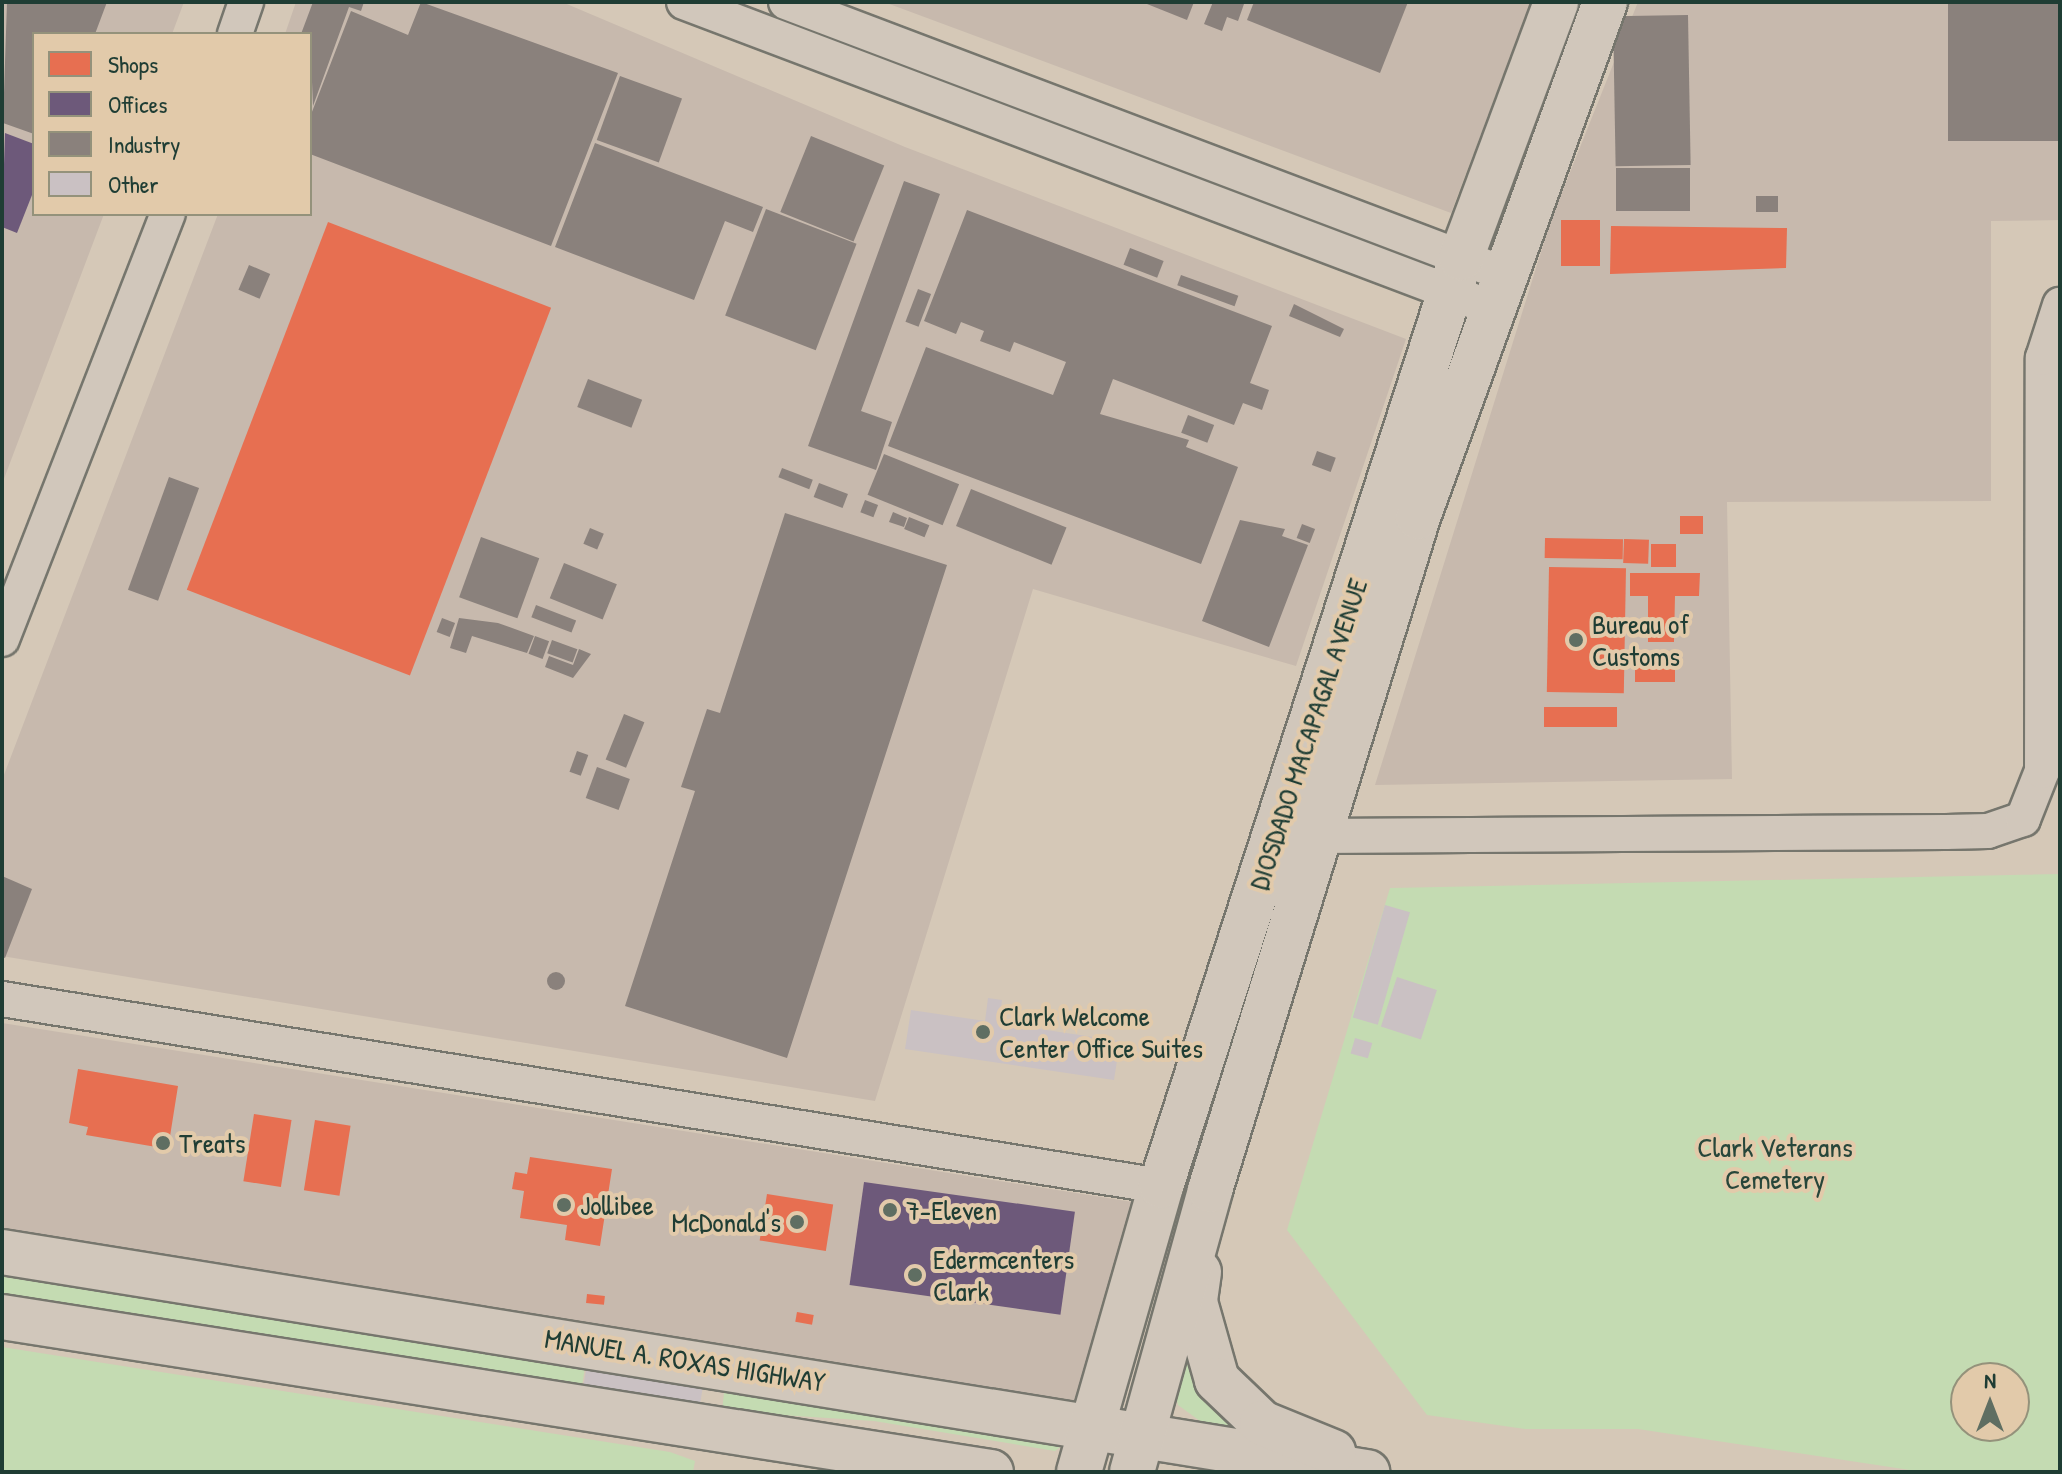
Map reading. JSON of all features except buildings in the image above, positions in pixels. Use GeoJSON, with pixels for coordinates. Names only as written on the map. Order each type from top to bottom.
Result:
{"type":"FeatureCollection","features":[{"type":"Feature","properties":{"kind":"main road","name":"DIOSDADO MACAPAGAL AVENUE"},"geometry":{"type":"LineString","coordinates":[[1136,1456],[1210,1190],[1319,836],[1556,2]]}},
{"type":"Feature","properties":{"kind":"main road","name":"DIOSDADO MACAPAGAL AVENUE"},"geometry":{"type":"LineString","coordinates":[[1084,1452],[1161,1186],[1475,283],[1605,2]]}},
{"type":"Feature","properties":{"kind":"main road"},"geometry":{"type":"LineString","coordinates":[[1210,1190],[1195,1302],[1217,1380],[1262,1423],[1381,1472]]}},
{"type":"Feature","properties":{"kind":"main road","name":"MANUEL A. ROXAS HIGHWAY"},"geometry":{"type":"LineString","coordinates":[[2,1252],[623,1348],[1084,1452],[1367,1472]]}},
{"type":"Feature","properties":{"kind":"main road"},"geometry":{"type":"LineString","coordinates":[[2,1317],[991,1472]]}},
{"type":"Feature","properties":{"kind":"street"},"geometry":{"type":"LineString","coordinates":[[236,32],[246,2]]}},
{"type":"Feature","properties":{"kind":"street"},"geometry":{"type":"LineString","coordinates":[[684,2],[1475,283]]}},
{"type":"Feature","properties":{"kind":"street"},"geometry":{"type":"LineString","coordinates":[[786,2],[1475,283]]}},
{"type":"Feature","properties":{"kind":"street"},"geometry":{"type":"LineString","coordinates":[[2,639],[167,216]]}},
{"type":"Feature","properties":{"kind":"street"},"geometry":{"type":"LineString","coordinates":[[1319,836],[1988,831],[2023,819],[2042,771],[2043,358],[2060,305]]}},
{"type":"Feature","properties":{"kind":"street"},"geometry":{"type":"LineString","coordinates":[[2,999],[1161,1186]]}},
{"type":"Feature","properties":{"kind":"shaded area"},"geometry":{"type":"Polygon","coordinates":[[[2,2],[184,2],[173,32],[32,32],[32,216],[103,216],[2,484],[2,2]]]}},
{"type":"Feature","properties":{"kind":"shaded area"},"geometry":{"type":"Polygon","coordinates":[[[296,2],[562,2],[905,147],[1406,339],[1296,666],[1033,589],[875,1101],[2,956],[2,780],[217,216],[312,216],[312,32],[286,32],[296,2]]]}},
{"type":"Feature","properties":{"kind":"shaded area"},"geometry":{"type":"Polygon","coordinates":[[[884,2],[1531,2],[1451,213],[884,2]]]}},
{"type":"Feature","properties":{"kind":"shaded area"},"geometry":{"type":"Polygon","coordinates":[[[1638,2],[2060,2],[2060,220],[1991,221],[1991,501],[1727,502],[1732,779],[1375,785],[1551,220],[1638,2]]]}},
{"type":"Feature","properties":{"kind":"shaded area"},"geometry":{"type":"Polygon","coordinates":[[[2,1023],[1139,1203],[1106,1408],[2,1233],[2,1023]]]}},
{"type":"Feature","properties":{"kind":"green space","name":"Clark Veterans Cemetery"},"geometry":{"type":"Polygon","coordinates":[[[2060,874],[2060,1472],[1923,1472],[1638,1429],[1525,1429],[1427,1415],[1287,1230],[1390,888],[2060,874]]]}},
{"type":"Feature","properties":{"kind":"green space"},"geometry":{"type":"Polygon","coordinates":[[[2,1270],[586,1362],[582,1385],[2,1293],[2,1270]]]}},
{"type":"Feature","properties":{"kind":"green space"},"geometry":{"type":"Polygon","coordinates":[[[1184,1342],[1234,1422],[1230,1426],[1200,1421],[1178,1405],[1174,1389],[1184,1342]]]}},
{"type":"Feature","properties":{"kind":"green space"},"geometry":{"type":"Polygon","coordinates":[[[2,1347],[670,1452],[695,1461],[693,1472],[2,1472],[2,1347]]]}},
{"type":"Feature","properties":{"kind":"green space"},"geometry":{"type":"Polygon","coordinates":[[[725,1384],[1064,1444],[1055,1451],[874,1421],[722,1411],[725,1384]]]}},
{"type":"Feature","properties":{"kind":"place","name":"Bureau of Customs"},"geometry":{"type":"Point","coordinates":[1576,640]}},
{"type":"Feature","properties":{"kind":"place","name":"Clark Welcome Center Office Suites"},"geometry":{"type":"Point","coordinates":[983,1032]}},
{"type":"Feature","properties":{"kind":"place","name":"Treats"},"geometry":{"type":"Point","coordinates":[163,1143]}},
{"type":"Feature","properties":{"kind":"place","name":"Jollibee"},"geometry":{"type":"Point","coordinates":[564,1205]}},
{"type":"Feature","properties":{"kind":"place","name":"7-Eleven"},"geometry":{"type":"Point","coordinates":[890,1210]}},
{"type":"Feature","properties":{"kind":"place","name":"McDonald's"},"geometry":{"type":"Point","coordinates":[797,1222]}},
{"type":"Feature","properties":{"kind":"place","name":"Edermcenters Clark"},"geometry":{"type":"Point","coordinates":[915,1275]}}]}
